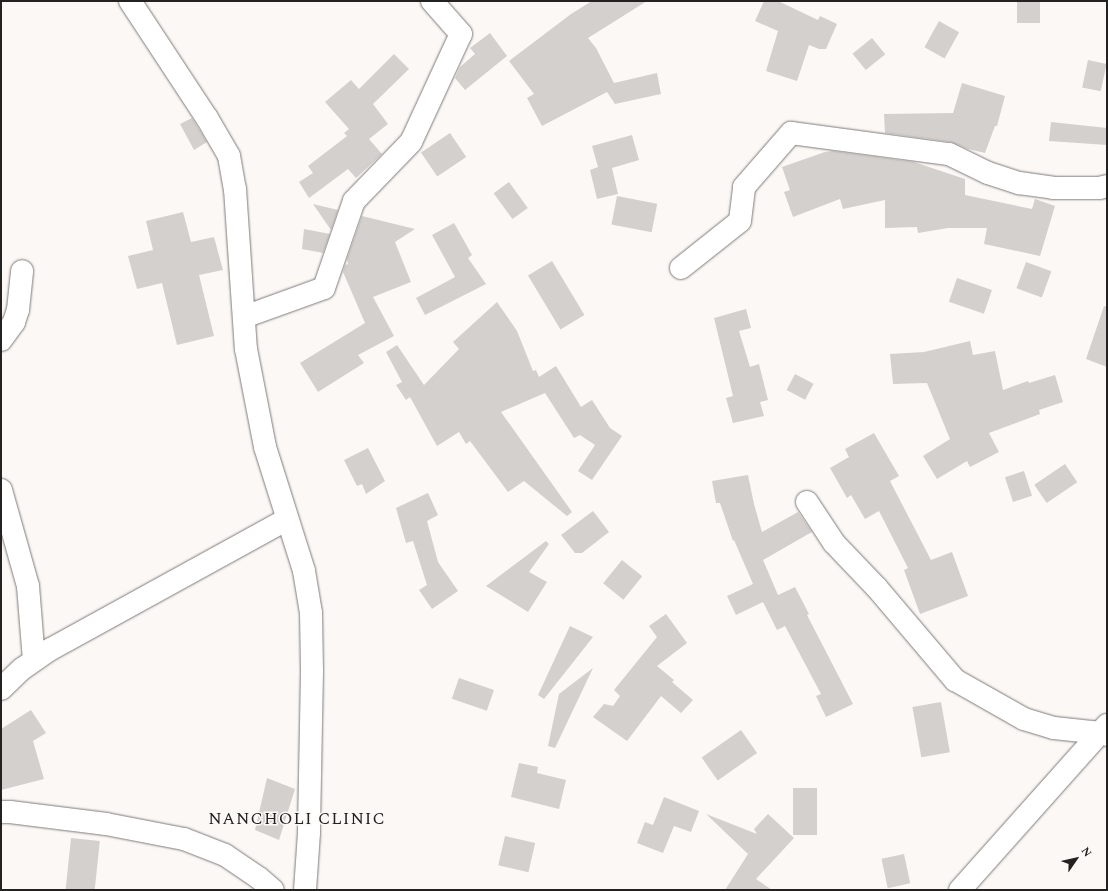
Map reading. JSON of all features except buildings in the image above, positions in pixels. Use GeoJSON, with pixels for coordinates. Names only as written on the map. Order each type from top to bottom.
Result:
{"type":"FeatureCollection","features":[{"type":"Feature","properties":{"kind":"street"},"geometry":{"type":"LineString","coordinates":[[130,1],[207,118],[229,156],[235,188],[246,349],[265,447],[304,571],[310,613],[312,671],[309,833],[304,890]]}},
{"type":"Feature","properties":{"kind":"street"},"geometry":{"type":"LineString","coordinates":[[244,317],[324,288],[354,201],[411,142],[461,34],[432,1]]}},
{"type":"Feature","properties":{"kind":"street"},"geometry":{"type":"LineString","coordinates":[[681,268],[740,221],[744,187],[791,133],[948,154],[988,173],[1019,183],[1053,188],[1099,188],[1107,186]]}},
{"type":"Feature","properties":{"kind":"street"},"geometry":{"type":"LineString","coordinates":[[1,340],[14,322],[18,310],[22,272]]}},
{"type":"Feature","properties":{"kind":"street"},"geometry":{"type":"LineString","coordinates":[[1,490],[28,586],[34,660]]}},
{"type":"Feature","properties":{"kind":"street"},"geometry":{"type":"LineString","coordinates":[[807,502],[834,543],[877,588],[955,680],[1024,719],[1054,728],[1105,731]]}},
{"type":"Feature","properties":{"kind":"street"},"geometry":{"type":"LineString","coordinates":[[1,689],[34,660],[58,645],[287,519]]}},
{"type":"Feature","properties":{"kind":"street"},"geometry":{"type":"LineString","coordinates":[[960,890],[1105,731]]}},
{"type":"Feature","properties":{"kind":"street"},"geometry":{"type":"LineString","coordinates":[[1,812],[106,824],[184,839],[225,855],[260,878],[273,890]]}},
{"type":"Feature","properties":{"kind":"district","name":"NANCHOLI CLINIC"},"geometry":{"type":"Point","coordinates":[297,820]}}]}
